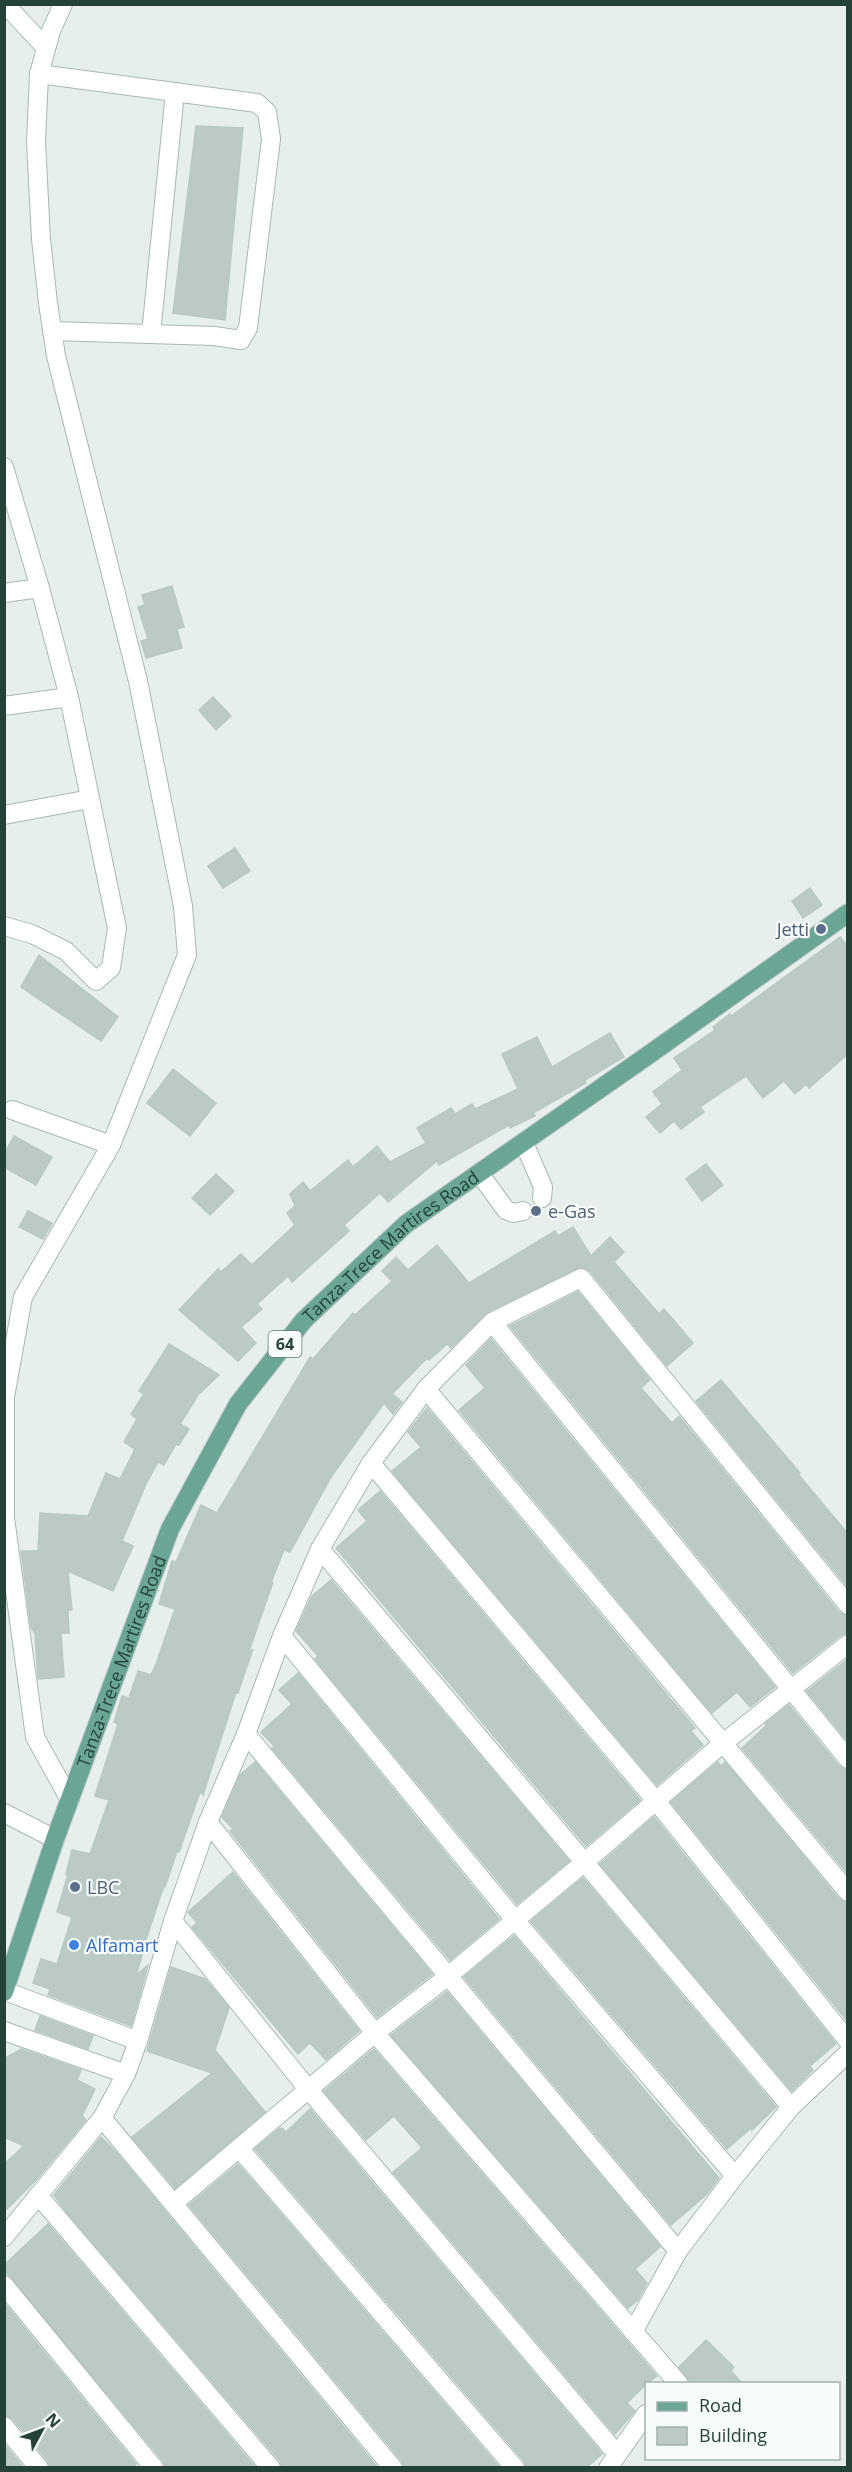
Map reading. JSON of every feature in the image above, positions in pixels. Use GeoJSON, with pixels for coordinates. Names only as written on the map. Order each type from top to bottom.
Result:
{"type":"FeatureCollection","features":[{"type":"Feature","properties":{"kind":"main road","name":"Tanza-Trece Martires Road"},"geometry":{"type":"LineString","coordinates":[[5,1991],[55,1839],[170,1529],[238,1404],[304,1320],[406,1224],[848,914]]}},
{"type":"Feature","properties":{"kind":"street"},"geometry":{"type":"LineString","coordinates":[[5,4],[46,48]]}},
{"type":"Feature","properties":{"kind":"street"},"geometry":{"type":"LineString","coordinates":[[63,4],[46,48],[39,74],[36,142],[41,239],[52,331],[59,368],[138,681],[183,906],[187,955],[111,1145],[23,1297],[5,1397],[5,1518],[35,1737],[70,1800]]}},
{"type":"Feature","properties":{"kind":"street"},"geometry":{"type":"LineString","coordinates":[[39,74],[257,104],[267,111],[271,139],[249,328],[242,340],[214,336],[52,331]]}},
{"type":"Feature","properties":{"kind":"street"},"geometry":{"type":"LineString","coordinates":[[151,334],[176,92]]}},
{"type":"Feature","properties":{"kind":"street"},"geometry":{"type":"LineString","coordinates":[[4,467],[7,485],[40,588],[69,697],[117,928],[111,968],[96,981],[66,951],[32,934],[4,926]]}},
{"type":"Feature","properties":{"kind":"street"},"geometry":{"type":"LineString","coordinates":[[4,593],[40,588]]}},
{"type":"Feature","properties":{"kind":"street"},"geometry":{"type":"LineString","coordinates":[[4,706],[69,697]]}},
{"type":"Feature","properties":{"kind":"street"},"geometry":{"type":"LineString","coordinates":[[4,815],[90,799]]}},
{"type":"Feature","properties":{"kind":"street"},"geometry":{"type":"LineString","coordinates":[[12,1110],[111,1145]]}},
{"type":"Feature","properties":{"kind":"street"},"geometry":{"type":"LineString","coordinates":[[524,1143],[543,1187],[542,1198]]}},
{"type":"Feature","properties":{"kind":"street"},"geometry":{"type":"LineString","coordinates":[[479,1173],[506,1210],[513,1213],[523,1210]]}},
{"type":"Feature","properties":{"kind":"street"},"geometry":{"type":"LineString","coordinates":[[4,2237],[102,2118],[126,2074],[173,1921],[208,1822],[246,1734],[282,1636],[320,1549],[371,1463],[426,1389],[492,1322],[580,1278],[848,1605]]}},
{"type":"Feature","properties":{"kind":"street"},"geometry":{"type":"LineString","coordinates":[[492,1322],[790,1692],[848,1759]]}},
{"type":"Feature","properties":{"kind":"street"},"geometry":{"type":"LineString","coordinates":[[426,1389],[848,1892]]}},
{"type":"Feature","properties":{"kind":"street"},"geometry":{"type":"LineString","coordinates":[[371,1463],[656,1801],[848,2041]]}},
{"type":"Feature","properties":{"kind":"street"},"geometry":{"type":"LineString","coordinates":[[320,1549],[586,1861],[791,2107]]}},
{"type":"Feature","properties":{"kind":"street"},"geometry":{"type":"LineString","coordinates":[[282,1636],[515,1920],[735,2176]]}},
{"type":"Feature","properties":{"kind":"street"},"geometry":{"type":"LineString","coordinates":[[174,2203],[375,2033],[447,1977],[586,1861],[722,1744],[848,1644]]}},
{"type":"Feature","properties":{"kind":"street"},"geometry":{"type":"LineString","coordinates":[[246,1734],[678,2251]]}},
{"type":"Feature","properties":{"kind":"street"},"geometry":{"type":"LineString","coordinates":[[4,1813],[55,1839]]}},
{"type":"Feature","properties":{"kind":"street"},"geometry":{"type":"LineString","coordinates":[[208,1822],[375,2033],[633,2332],[673,2382]]}},
{"type":"Feature","properties":{"kind":"street"},"geometry":{"type":"LineString","coordinates":[[173,1921],[613,2461],[645,2415]]}},
{"type":"Feature","properties":{"kind":"street"},"geometry":{"type":"LineString","coordinates":[[5,1991],[138,2041]]}},
{"type":"Feature","properties":{"kind":"street"},"geometry":{"type":"LineString","coordinates":[[4,2031],[126,2074]]}},
{"type":"Feature","properties":{"kind":"street"},"geometry":{"type":"LineString","coordinates":[[633,2332],[678,2251],[735,2176],[791,2107],[848,2053]]}},
{"type":"Feature","properties":{"kind":"street"},"geometry":{"type":"LineString","coordinates":[[102,2118],[393,2468]]}},
{"type":"Feature","properties":{"kind":"street"},"geometry":{"type":"LineString","coordinates":[[239,2148],[515,2468]]}},
{"type":"Feature","properties":{"kind":"street"},"geometry":{"type":"LineString","coordinates":[[38,2194],[271,2468]]}},
{"type":"Feature","properties":{"kind":"street"},"geometry":{"type":"LineString","coordinates":[[4,2285],[154,2468]]}},
{"type":"Feature","properties":{"kind":"street"},"geometry":{"type":"LineString","coordinates":[[4,2426],[39,2468]]}},
{"type":"Feature","properties":{"kind":"building"},"geometry":{"type":"Polygon","coordinates":[[[196,126],[243,128],[225,320],[173,313],[196,126]]]}},
{"type":"Feature","properties":{"kind":"building"},"geometry":{"type":"Polygon","coordinates":[[[172,586],[184,627],[177,629],[182,648],[146,658],[141,641],[148,639],[138,607],[145,605],[142,595],[172,586]]]}},
{"type":"Feature","properties":{"kind":"building"},"geometry":{"type":"Polygon","coordinates":[[[213,697],[231,716],[216,730],[199,710],[213,697]]]}},
{"type":"Feature","properties":{"kind":"building"},"geometry":{"type":"Polygon","coordinates":[[[235,848],[250,871],[223,888],[208,866],[235,848]]]}},
{"type":"Feature","properties":{"kind":"building"},"geometry":{"type":"Polygon","coordinates":[[[810,888],[822,905],[803,918],[792,901],[810,888]]]}},
{"type":"Feature","properties":{"kind":"building"},"geometry":{"type":"Polygon","coordinates":[[[840,937],[848,947],[848,1054],[809,1088],[806,1084],[795,1094],[784,1081],[763,1098],[746,1076],[700,1107],[704,1112],[681,1129],[674,1121],[660,1133],[646,1117],[662,1104],[653,1092],[682,1070],[674,1058],[715,1030],[713,1027],[730,1014],[731,1016],[840,937]]]}},
{"type":"Feature","properties":{"kind":"building"},"geometry":{"type":"Polygon","coordinates":[[[39,955],[118,1017],[101,1041],[21,987],[39,955]]]}},
{"type":"Feature","properties":{"kind":"building"},"geometry":{"type":"Polygon","coordinates":[[[610,1033],[624,1057],[585,1080],[586,1083],[533,1113],[535,1116],[510,1128],[509,1125],[439,1165],[437,1161],[388,1202],[380,1193],[344,1225],[349,1231],[292,1282],[288,1276],[257,1304],[262,1309],[241,1327],[256,1343],[238,1361],[179,1310],[218,1269],[221,1272],[241,1254],[252,1265],[295,1225],[287,1213],[295,1206],[290,1194],[303,1182],[310,1191],[348,1160],[353,1167],[377,1146],[390,1162],[426,1143],[417,1128],[451,1108],[455,1114],[472,1104],[475,1109],[518,1089],[502,1054],[537,1037],[552,1067],[610,1033]]]}},
{"type":"Feature","properties":{"kind":"building"},"geometry":{"type":"Polygon","coordinates":[[[173,1069],[216,1103],[190,1136],[147,1103],[173,1069]]]}},
{"type":"Feature","properties":{"kind":"building"},"geometry":{"type":"Polygon","coordinates":[[[14,1136],[52,1157],[36,1185],[4,1167],[4,1154],[14,1136]]]}},
{"type":"Feature","properties":{"kind":"building"},"geometry":{"type":"Polygon","coordinates":[[[706,1164],[723,1185],[702,1201],[686,1179],[706,1164]]]}},
{"type":"Feature","properties":{"kind":"building"},"geometry":{"type":"Polygon","coordinates":[[[216,1174],[234,1191],[210,1215],[192,1198],[216,1174]]]}},
{"type":"Feature","properties":{"kind":"building"},"geometry":{"type":"Polygon","coordinates":[[[28,1211],[52,1223],[43,1239],[19,1227],[28,1211]]]}},
{"type":"Feature","properties":{"kind":"building"},"geometry":{"type":"Polygon","coordinates":[[[573,1227],[591,1256],[610,1237],[624,1252],[614,1262],[659,1314],[664,1309],[693,1343],[667,1366],[590,1271],[580,1267],[487,1312],[451,1348],[447,1344],[429,1360],[427,1358],[392,1394],[402,1402],[393,1414],[384,1403],[331,1477],[290,1552],[284,1550],[270,1585],[273,1582],[248,1654],[253,1649],[238,1693],[236,1692],[203,1795],[200,1792],[165,1887],[164,1885],[141,1955],[143,1952],[136,1975],[148,1965],[131,2026],[48,1995],[50,1989],[33,1983],[41,1959],[57,1964],[72,1917],[57,1912],[72,1850],[90,1854],[109,1800],[95,1796],[118,1724],[114,1722],[122,1696],[129,1698],[138,1671],[151,1675],[156,1664],[175,1609],[159,1604],[172,1561],[176,1562],[201,1505],[217,1513],[310,1357],[313,1359],[353,1313],[355,1315],[392,1281],[382,1271],[396,1257],[408,1270],[437,1245],[469,1283],[555,1231],[558,1236],[573,1227]]]}},
{"type":"Feature","properties":{"kind":"building"},"geometry":{"type":"Polygon","coordinates":[[[578,1292],[650,1380],[641,1388],[672,1423],[679,1416],[839,1612],[848,1616],[848,1633],[841,1635],[793,1673],[510,1326],[578,1292]]]}},
{"type":"Feature","properties":{"kind":"building"},"geometry":{"type":"Polygon","coordinates":[[[491,1339],[775,1687],[750,1707],[737,1692],[712,1713],[459,1410],[485,1388],[466,1365],[491,1339]]]}},
{"type":"Feature","properties":{"kind":"building"},"geometry":{"type":"Polygon","coordinates":[[[169,1344],[219,1375],[198,1395],[180,1424],[189,1429],[179,1445],[176,1444],[164,1465],[158,1462],[146,1484],[122,1541],[133,1546],[113,1591],[68,1571],[72,1610],[68,1610],[69,1633],[61,1633],[64,1677],[38,1679],[35,1634],[31,1627],[21,1551],[38,1551],[40,1513],[88,1516],[106,1473],[120,1479],[135,1449],[124,1442],[137,1419],[131,1414],[144,1394],[139,1391],[169,1344]]]}},
{"type":"Feature","properties":{"kind":"building"},"geometry":{"type":"Polygon","coordinates":[[[721,1380],[848,1534],[848,1587],[696,1401],[721,1380]]]}},
{"type":"Feature","properties":{"kind":"building"},"geometry":{"type":"Polygon","coordinates":[[[427,1408],[695,1728],[691,1731],[703,1745],[657,1785],[392,1471],[421,1447],[408,1432],[427,1408]]]}},
{"type":"Feature","properties":{"kind":"building"},"geometry":{"type":"Polygon","coordinates":[[[380,1491],[640,1800],[586,1846],[336,1548],[367,1521],[358,1510],[380,1491]]]}},
{"type":"Feature","properties":{"kind":"building"},"geometry":{"type":"Polygon","coordinates":[[[331,1580],[569,1861],[517,1904],[315,1659],[318,1656],[296,1631],[312,1596],[331,1580]]]}},
{"type":"Feature","properties":{"kind":"building"},"geometry":{"type":"Polygon","coordinates":[[[848,1659],[848,1741],[807,1691],[848,1659]]]}},
{"type":"Feature","properties":{"kind":"building"},"geometry":{"type":"Polygon","coordinates":[[[298,1673],[499,1919],[450,1960],[261,1732],[292,1704],[279,1690],[298,1673]]]}},
{"type":"Feature","properties":{"kind":"building"},"geometry":{"type":"Polygon","coordinates":[[[789,1705],[839,1766],[848,1770],[848,1874],[742,1748],[766,1726],[765,1724],[789,1705]]]}},
{"type":"Feature","properties":{"kind":"building"},"geometry":{"type":"Polygon","coordinates":[[[255,1762],[432,1974],[377,2017],[230,1831],[233,1829],[222,1817],[240,1775],[255,1762]]]}},
{"type":"Feature","properties":{"kind":"building"},"geometry":{"type":"Polygon","coordinates":[[[718,1762],[721,1766],[725,1762],[839,1899],[848,1903],[848,2022],[671,1802],[718,1762]]]}},
{"type":"Feature","properties":{"kind":"building"},"geometry":{"type":"Polygon","coordinates":[[[654,1817],[836,2044],[810,2066],[813,2070],[792,2091],[600,1864],[654,1817]]]}},
{"type":"Feature","properties":{"kind":"building"},"geometry":{"type":"Polygon","coordinates":[[[233,1872],[359,2031],[326,2060],[310,2043],[298,2054],[192,1927],[197,1923],[188,1912],[233,1872]]]}},
{"type":"Feature","properties":{"kind":"building"},"geometry":{"type":"Polygon","coordinates":[[[583,1878],[776,2107],[752,2130],[751,2128],[727,2149],[531,1921],[583,1878]]]}},
{"type":"Feature","properties":{"kind":"building"},"geometry":{"type":"Polygon","coordinates":[[[514,1936],[719,2178],[707,2194],[671,2225],[464,1977],[514,1936]]]}},
{"type":"Feature","properties":{"kind":"building"},"geometry":{"type":"Polygon","coordinates":[[[171,1967],[205,1979],[229,2008],[215,2050],[265,2112],[175,2188],[132,2137],[212,2073],[147,2051],[171,1967]]]}},
{"type":"Feature","properties":{"kind":"building"},"geometry":{"type":"Polygon","coordinates":[[[447,1992],[660,2247],[635,2269],[647,2283],[638,2300],[628,2308],[391,2035],[447,1992]]]}},
{"type":"Feature","properties":{"kind":"building"},"geometry":{"type":"Polygon","coordinates":[[[40,2016],[93,2036],[88,2049],[35,2030],[40,2016]]]}},
{"type":"Feature","properties":{"kind":"building"},"geometry":{"type":"Polygon","coordinates":[[[21,2049],[81,2070],[77,2080],[95,2089],[82,2116],[86,2120],[36,2180],[4,2212],[4,2164],[24,2146],[4,2137],[4,2064],[7,2057],[21,2049]]]}},
{"type":"Feature","properties":{"kind":"building"},"geometry":{"type":"Polygon","coordinates":[[[374,2049],[657,2376],[645,2382],[645,2385],[627,2403],[635,2411],[615,2434],[393,2172],[422,2148],[394,2116],[366,2140],[324,2091],[374,2049]]]}},
{"type":"Feature","properties":{"kind":"building"},"geometry":{"type":"Polygon","coordinates":[[[310,2109],[602,2454],[586,2468],[526,2468],[524,2461],[255,2149],[279,2129],[282,2128],[286,2132],[310,2109]]]}},
{"type":"Feature","properties":{"kind":"building"},"geometry":{"type":"Polygon","coordinates":[[[101,2137],[378,2468],[282,2468],[280,2461],[65,2210],[54,2195],[101,2137]]]}},
{"type":"Feature","properties":{"kind":"building"},"geometry":{"type":"Polygon","coordinates":[[[238,2164],[500,2468],[404,2468],[402,2461],[189,2205],[238,2164]]]}},
{"type":"Feature","properties":{"kind":"building"},"geometry":{"type":"Polygon","coordinates":[[[48,2224],[256,2468],[165,2467],[163,2461],[4,2270],[4,2265],[48,2224]]]}},
{"type":"Feature","properties":{"kind":"building"},"geometry":{"type":"Polygon","coordinates":[[[4,2303],[136,2464],[132,2468],[50,2468],[48,2461],[13,2419],[4,2415],[4,2303]]]}},
{"type":"Feature","properties":{"kind":"building"},"geometry":{"type":"Polygon","coordinates":[[[706,2340],[734,2367],[731,2371],[741,2382],[689,2382],[679,2367],[706,2340]]]}},
{"type":"Feature","properties":{"kind":"building"},"geometry":{"type":"Polygon","coordinates":[[[4,2444],[24,2468],[4,2468],[4,2444]]]}},
{"type":"Feature","properties":{"kind":"place","name":"Jetti"},"geometry":{"type":"Point","coordinates":[821,929]}},
{"type":"Feature","properties":{"kind":"place","name":"e-Gas"},"geometry":{"type":"Point","coordinates":[536,1211]}},
{"type":"Feature","properties":{"kind":"place","name":"LBC"},"geometry":{"type":"Point","coordinates":[75,1887]}},
{"type":"Feature","properties":{"kind":"place","name":"Alfamart"},"geometry":{"type":"Point","coordinates":[74,1945]}}]}
